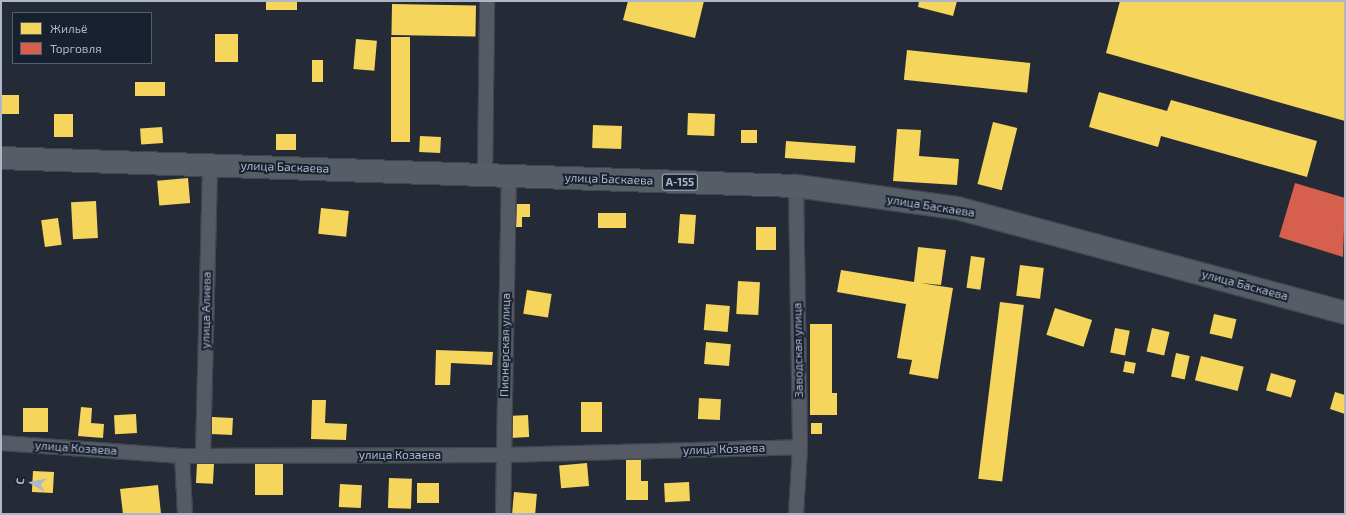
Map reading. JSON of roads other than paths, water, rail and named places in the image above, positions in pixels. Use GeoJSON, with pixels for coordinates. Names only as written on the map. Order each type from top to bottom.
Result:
{"type":"FeatureCollection","features":[{"type":"Feature","properties":{"kind":"main road","name":"улица Баскаева"},"geometry":{"type":"LineString","coordinates":[[1,158],[210,164],[796,186],[957,208],[1345,313]]}},
{"type":"Feature","properties":{"kind":"street"},"geometry":{"type":"LineString","coordinates":[[485,175],[487,1]]}},
{"type":"Feature","properties":{"kind":"street","name":"улица Алиева"},"geometry":{"type":"LineString","coordinates":[[203,456],[210,164]]}},
{"type":"Feature","properties":{"kind":"street","name":"Пионерская улица"},"geometry":{"type":"LineString","coordinates":[[503,514],[509,176]]}},
{"type":"Feature","properties":{"kind":"street","name":"Заводская улица"},"geometry":{"type":"LineString","coordinates":[[796,186],[800,447],[796,514]]}},
{"type":"Feature","properties":{"kind":"street","name":"улица Козаева"},"geometry":{"type":"LineString","coordinates":[[1,443],[182,456],[503,455],[800,447]]}},
{"type":"Feature","properties":{"kind":"street"},"geometry":{"type":"LineString","coordinates":[[182,456],[185,514]]}}]}
